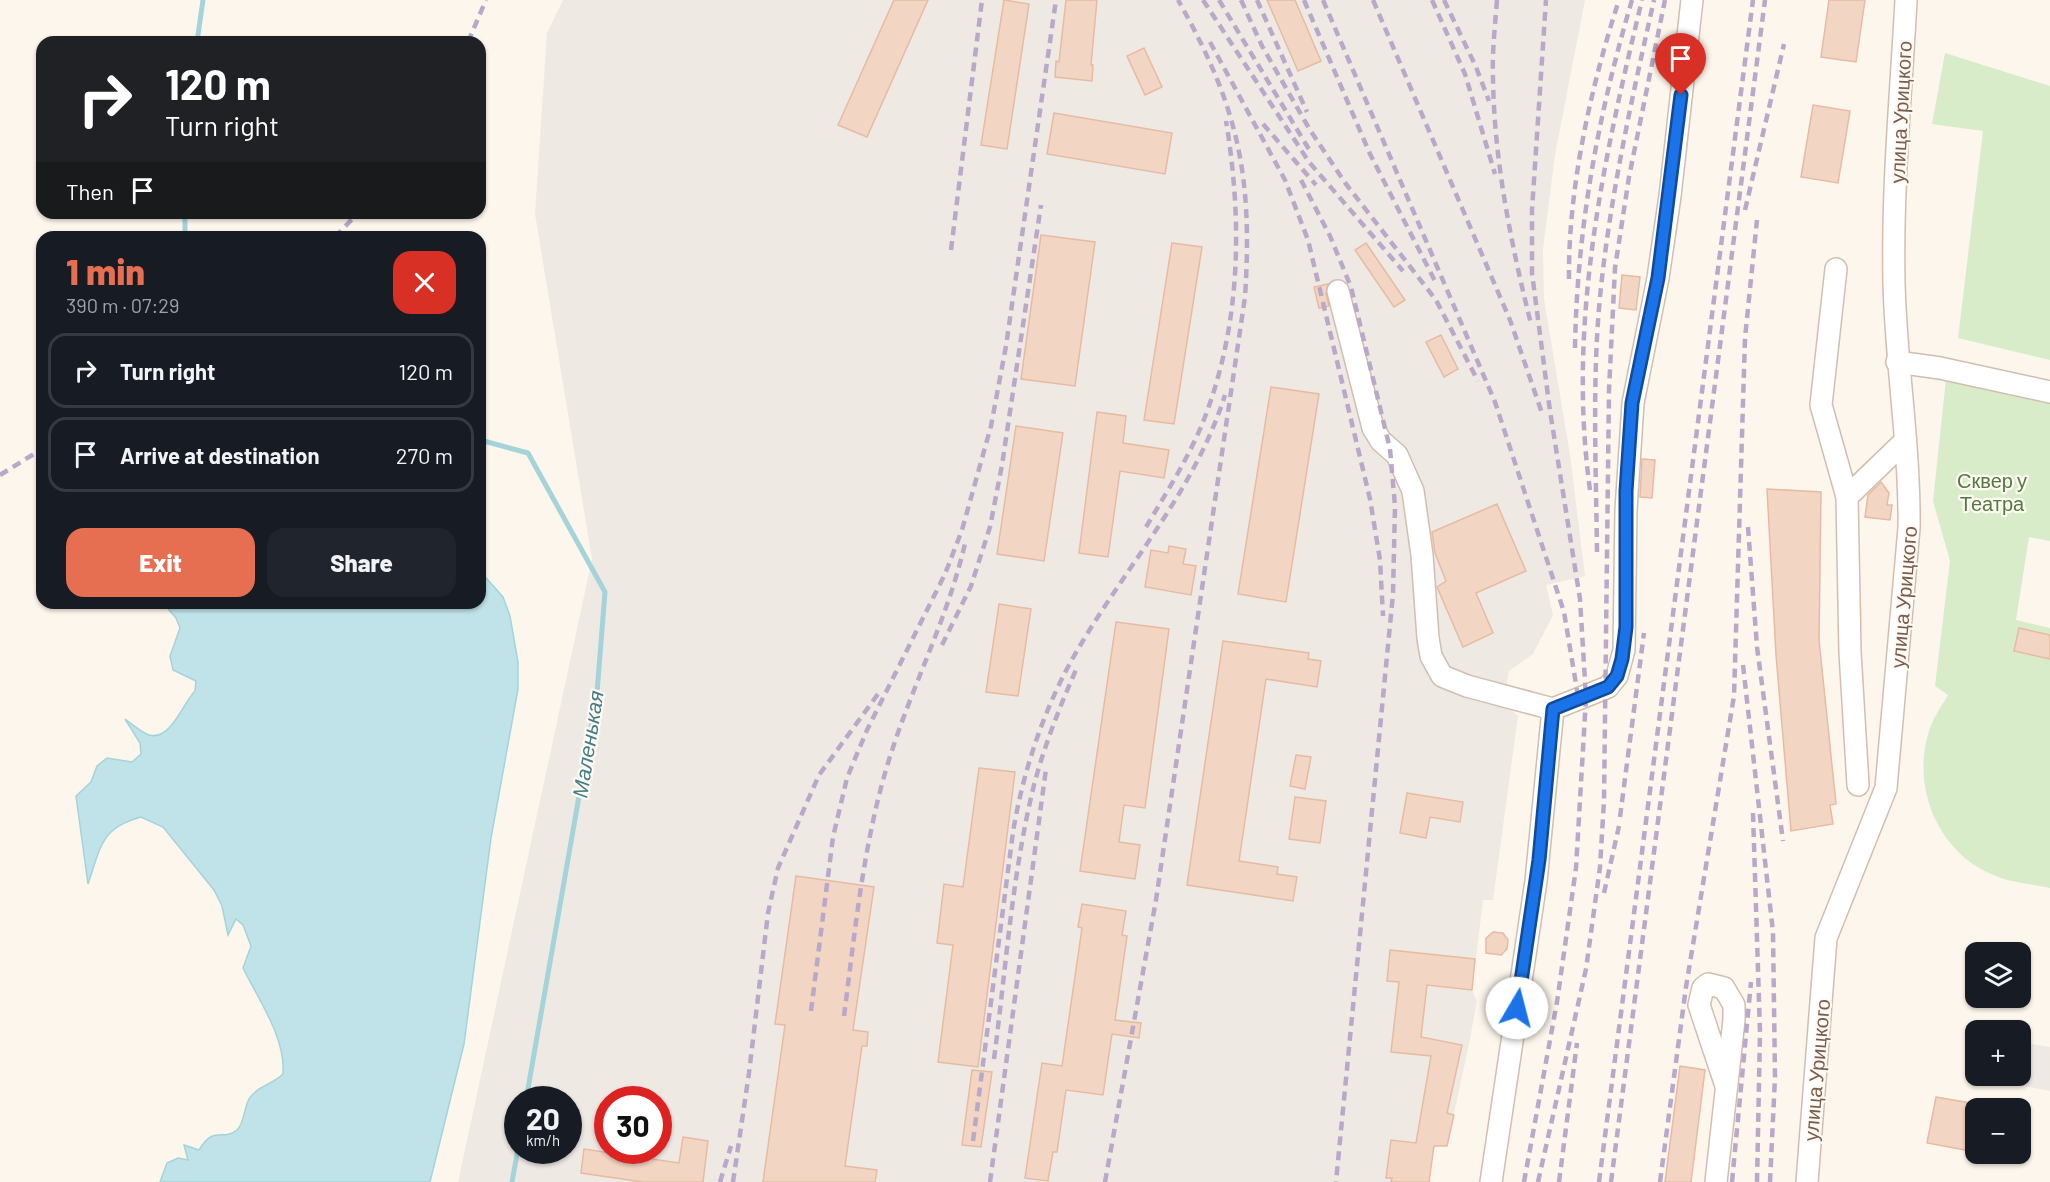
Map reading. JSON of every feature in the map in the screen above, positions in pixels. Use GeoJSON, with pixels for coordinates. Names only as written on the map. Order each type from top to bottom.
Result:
{"type":"FeatureCollection","features":[{"type":"Feature","properties":{"kind":"street"},"geometry":{"type":"LineString","coordinates":[[1338,291],[1373,428],[1381,441],[1397,456],[1413,491],[1422,555],[1428,638],[1437,669],[1453,681],[1553,709],[1608,687],[1617,676],[1624,650],[1626,510],[1632,403],[1658,278],[1670,196],[1692,0]]}},
{"type":"Feature","properties":{"kind":"street","name":"улица Урицкого"},"geometry":{"type":"LineString","coordinates":[[1807,1182],[1826,938],[1886,788],[1909,528],[1905,441],[1897,362],[1893,234],[1906,0]]}},
{"type":"Feature","properties":{"kind":"street"},"geometry":{"type":"LineString","coordinates":[[1836,269],[1821,405],[1847,498],[1850,652],[1858,785]]}},
{"type":"Feature","properties":{"kind":"street"},"geometry":{"type":"LineString","coordinates":[[1897,362],[1941,368],[2050,392]]}},
{"type":"Feature","properties":{"kind":"street"},"geometry":{"type":"LineString","coordinates":[[1847,498],[1905,441]]}},
{"type":"Feature","properties":{"kind":"street"},"geometry":{"type":"LineString","coordinates":[[1491,1182],[1536,881],[1553,709]]}},
{"type":"Feature","properties":{"kind":"street"},"geometry":{"type":"LineString","coordinates":[[1716,1182],[1726,1086]]}},
{"type":"Feature","properties":{"kind":"shaded area"},"geometry":{"type":"Polygon","coordinates":[[[563,0],[1585,0],[1555,155],[1543,249],[1544,299],[1570,455],[1585,576],[1546,585],[1553,615],[1533,654],[1509,671],[1503,703],[1518,716],[1493,900],[1483,900],[1472,990],[1477,1001],[1447,1146],[1434,1146],[1429,1181],[1435,1182],[458,1182],[592,559],[535,214],[547,33],[563,0]]]}},
{"type":"Feature","properties":{"kind":"shaded area"},"geometry":{"type":"Polygon","coordinates":[[[2031,1044],[2050,1047],[2050,1091],[2024,1086],[2031,1086],[2031,1044]]]}},
{"type":"Feature","properties":{"kind":"green space"},"geometry":{"type":"Polygon","coordinates":[[[1945,53],[2050,86],[2050,360],[1958,338],[1983,131],[1932,124],[1945,53]]]}},
{"type":"Feature","properties":{"kind":"green space","name":"Сквер у Театра"},"geometry":{"type":"Polygon","coordinates":[[[1946,379],[2050,402],[2050,541],[2029,537],[2016,620],[2050,628],[2050,888],[2002,878],[1975,866],[1958,852],[1944,835],[1933,815],[1927,794],[1924,772],[1925,750],[1930,728],[1948,695],[1935,686],[1950,561],[1933,501],[1946,379]]]}},
{"type":"Feature","properties":{"kind":"water"},"geometry":{"type":"Polygon","coordinates":[[[486,578],[503,597],[510,616],[518,662],[518,689],[491,838],[464,1044],[430,1182],[160,1182],[167,1163],[178,1158],[188,1160],[184,1145],[199,1150],[214,1135],[227,1135],[237,1130],[252,1095],[283,1074],[283,1060],[276,1033],[243,968],[251,946],[243,925],[236,919],[228,935],[222,906],[214,890],[163,827],[141,817],[117,827],[104,841],[88,884],[76,796],[91,782],[97,766],[107,758],[132,762],[141,754],[140,743],[125,719],[146,734],[157,735],[170,727],[195,691],[196,681],[173,670],[170,656],[180,628],[176,618],[168,609],[486,609],[486,578]]]}},
{"type":"Feature","properties":{"kind":"building"},"geometry":{"type":"Polygon","coordinates":[[[894,0],[928,0],[867,137],[838,125],[894,0]]]}},
{"type":"Feature","properties":{"kind":"building"},"geometry":{"type":"Polygon","coordinates":[[[1004,0],[1029,4],[1007,149],[981,145],[1004,0]]]}},
{"type":"Feature","properties":{"kind":"building"},"geometry":{"type":"Polygon","coordinates":[[[1066,0],[1097,0],[1091,65],[1093,65],[1092,81],[1055,77],[1056,61],[1059,62],[1066,0]]]}},
{"type":"Feature","properties":{"kind":"building"},"geometry":{"type":"Polygon","coordinates":[[[1267,0],[1295,0],[1321,61],[1298,71],[1267,0]]]}},
{"type":"Feature","properties":{"kind":"building"},"geometry":{"type":"Polygon","coordinates":[[[1829,0],[1865,0],[1856,62],[1821,57],[1829,0]]]}},
{"type":"Feature","properties":{"kind":"building"},"geometry":{"type":"Polygon","coordinates":[[[1144,48],[1162,87],[1145,95],[1127,56],[1144,48]]]}},
{"type":"Feature","properties":{"kind":"building"},"geometry":{"type":"Polygon","coordinates":[[[1813,105],[1850,111],[1838,183],[1801,177],[1813,105]]]}},
{"type":"Feature","properties":{"kind":"building"},"geometry":{"type":"Polygon","coordinates":[[[1054,113],[1172,133],[1165,174],[1047,154],[1054,113]]]}},
{"type":"Feature","properties":{"kind":"building"},"geometry":{"type":"Polygon","coordinates":[[[1041,235],[1095,242],[1075,386],[1021,379],[1041,235]]]}},
{"type":"Feature","properties":{"kind":"building"},"geometry":{"type":"Polygon","coordinates":[[[1172,243],[1202,247],[1174,424],[1144,420],[1172,243]]]}},
{"type":"Feature","properties":{"kind":"building"},"geometry":{"type":"Polygon","coordinates":[[[1366,243],[1405,300],[1394,307],[1355,250],[1366,243]]]}},
{"type":"Feature","properties":{"kind":"building"},"geometry":{"type":"Polygon","coordinates":[[[1622,275],[1640,277],[1636,310],[1619,308],[1622,275]]]}},
{"type":"Feature","properties":{"kind":"building"},"geometry":{"type":"Polygon","coordinates":[[[1328,284],[1326,294],[1329,306],[1319,308],[1314,287],[1328,284]]]}},
{"type":"Feature","properties":{"kind":"building"},"geometry":{"type":"Polygon","coordinates":[[[1441,335],[1458,369],[1444,377],[1426,342],[1441,335]]]}},
{"type":"Feature","properties":{"kind":"building"},"geometry":{"type":"Polygon","coordinates":[[[1271,387],[1319,394],[1286,602],[1238,594],[1271,387]]]}},
{"type":"Feature","properties":{"kind":"building"},"geometry":{"type":"Polygon","coordinates":[[[1097,412],[1126,416],[1123,443],[1169,450],[1164,478],[1120,471],[1108,557],[1079,553],[1097,412]]]}},
{"type":"Feature","properties":{"kind":"building"},"geometry":{"type":"Polygon","coordinates":[[[1016,426],[1063,433],[1044,561],[997,554],[1016,426]]]}},
{"type":"Feature","properties":{"kind":"building"},"geometry":{"type":"Polygon","coordinates":[[[1642,459],[1655,460],[1652,498],[1640,497],[1642,459]]]}},
{"type":"Feature","properties":{"kind":"building"},"geometry":{"type":"Polygon","coordinates":[[[1881,482],[1889,493],[1887,505],[1892,505],[1890,520],[1865,517],[1868,495],[1881,482]]]}},
{"type":"Feature","properties":{"kind":"building"},"geometry":{"type":"Polygon","coordinates":[[[1767,489],[1821,492],[1819,640],[1836,804],[1830,805],[1833,824],[1791,831],[1776,655],[1767,489]]]}},
{"type":"Feature","properties":{"kind":"building"},"geometry":{"type":"Polygon","coordinates":[[[1497,504],[1526,571],[1476,593],[1493,633],[1463,647],[1437,587],[1446,581],[1435,553],[1432,532],[1497,504]]]}},
{"type":"Feature","properties":{"kind":"building"},"geometry":{"type":"Polygon","coordinates":[[[1169,546],[1186,549],[1183,564],[1196,566],[1191,595],[1145,587],[1151,550],[1168,553],[1169,546]]]}},
{"type":"Feature","properties":{"kind":"building"},"geometry":{"type":"Polygon","coordinates":[[[999,604],[1031,609],[1018,696],[986,692],[999,604]]]}},
{"type":"Feature","properties":{"kind":"building"},"geometry":{"type":"Polygon","coordinates":[[[1116,622],[1169,629],[1145,808],[1124,805],[1119,842],[1140,845],[1135,879],[1080,871],[1116,622]]]}},
{"type":"Feature","properties":{"kind":"building"},"geometry":{"type":"Polygon","coordinates":[[[2019,628],[2050,635],[2050,659],[2014,651],[2019,628]]]}},
{"type":"Feature","properties":{"kind":"building"},"geometry":{"type":"Polygon","coordinates":[[[1223,641],[1309,653],[1308,659],[1321,661],[1317,687],[1266,679],[1239,861],[1278,867],[1277,874],[1297,877],[1293,901],[1187,885],[1223,641]]]}},
{"type":"Feature","properties":{"kind":"building"},"geometry":{"type":"Polygon","coordinates":[[[1296,755],[1311,757],[1305,789],[1290,786],[1296,755]]]}},
{"type":"Feature","properties":{"kind":"building"},"geometry":{"type":"Polygon","coordinates":[[[979,768],[1015,772],[978,1067],[938,1062],[953,945],[937,943],[944,884],[963,887],[979,768]]]}},
{"type":"Feature","properties":{"kind":"building"},"geometry":{"type":"Polygon","coordinates":[[[1407,793],[1463,802],[1460,822],[1430,817],[1426,838],[1400,833],[1407,793]]]}},
{"type":"Feature","properties":{"kind":"building"},"geometry":{"type":"Polygon","coordinates":[[[1295,797],[1326,801],[1320,843],[1289,839],[1295,797]]]}},
{"type":"Feature","properties":{"kind":"building"},"geometry":{"type":"Polygon","coordinates":[[[796,876],[874,887],[853,1030],[868,1032],[867,1046],[862,1046],[845,1166],[877,1170],[875,1182],[763,1182],[785,1025],[775,1024],[796,876]]]}},
{"type":"Feature","properties":{"kind":"building"},"geometry":{"type":"Polygon","coordinates":[[[1082,904],[1126,911],[1122,935],[1127,936],[1115,1020],[1141,1023],[1139,1038],[1112,1034],[1103,1095],[1066,1090],[1057,1152],[1053,1152],[1048,1181],[1025,1178],[1042,1063],[1062,1066],[1082,928],[1078,927],[1082,904]]]}},
{"type":"Feature","properties":{"kind":"building"},"geometry":{"type":"Polygon","coordinates":[[[1493,932],[1503,933],[1508,940],[1507,949],[1501,955],[1486,953],[1486,938],[1493,932]]]}},
{"type":"Feature","properties":{"kind":"building"},"geometry":{"type":"Polygon","coordinates":[[[1390,950],[1475,959],[1472,990],[1427,985],[1421,1037],[1462,1045],[1447,1113],[1454,1115],[1447,1146],[1434,1146],[1429,1182],[1391,1182],[1392,1178],[1386,1178],[1391,1140],[1416,1143],[1431,1056],[1391,1052],[1399,982],[1387,981],[1390,950]]]}},
{"type":"Feature","properties":{"kind":"building"},"geometry":{"type":"Polygon","coordinates":[[[1680,1066],[1705,1070],[1691,1182],[1665,1182],[1680,1066]]]}},
{"type":"Feature","properties":{"kind":"building"},"geometry":{"type":"Polygon","coordinates":[[[972,1070],[992,1072],[981,1147],[962,1145],[972,1070]]]}},
{"type":"Feature","properties":{"kind":"building"},"geometry":{"type":"Polygon","coordinates":[[[1936,1097],[1965,1102],[1965,1150],[1927,1143],[1936,1097]]]}},
{"type":"Feature","properties":{"kind":"building"},"geometry":{"type":"Polygon","coordinates":[[[683,1137],[708,1141],[703,1182],[643,1182],[581,1173],[584,1149],[594,1150],[594,1164],[679,1163],[683,1137]]]}},
{"type":"Feature","properties":{"kind":"waterway","name":"Маленькая"},"geometry":{"type":"LineString","coordinates":[[198,36],[203,0]]}},
{"type":"Feature","properties":{"kind":"waterway","name":"Маленькая"},"geometry":{"type":"LineString","coordinates":[[185,219],[185,231]]}},
{"type":"Feature","properties":{"kind":"waterway","name":"Маленькая"},"geometry":{"type":"LineString","coordinates":[[486,442],[528,453],[605,592],[597,693],[528,1086]]}},
{"type":"Feature","properties":{"kind":"waterway","name":"Маленькая"},"geometry":{"type":"LineString","coordinates":[[512,1182],[515,1164]]}},
{"type":"Feature","properties":{"kind":"railway"},"geometry":{"type":"LineString","coordinates":[[471,36],[486,0]]}},
{"type":"Feature","properties":{"kind":"railway"},"geometry":{"type":"LineString","coordinates":[[951,250],[982,0]]}},
{"type":"Feature","properties":{"kind":"railway"},"geometry":{"type":"LineString","coordinates":[[811,1011],[833,837],[847,778],[867,730],[945,574],[962,530],[991,426],[1006,346],[1056,0]]}},
{"type":"Feature","properties":{"kind":"railway"},"geometry":{"type":"LineString","coordinates":[[1105,1182],[1156,900],[1245,297],[1246,214],[1237,142],[1228,108],[1215,74],[1178,0]]}},
{"type":"Feature","properties":{"kind":"railway"},"geometry":{"type":"LineString","coordinates":[[1203,0],[1309,162],[1403,271]]}},
{"type":"Feature","properties":{"kind":"railway"},"geometry":{"type":"LineString","coordinates":[[1219,0],[1310,151]]}},
{"type":"Feature","properties":{"kind":"railway"},"geometry":{"type":"LineString","coordinates":[[1241,0],[1262,46],[1310,130],[1346,184],[1436,300],[1478,381]]}},
{"type":"Feature","properties":{"kind":"railway"},"geometry":{"type":"LineString","coordinates":[[1257,0],[1307,112]]}},
{"type":"Feature","properties":{"kind":"railway"},"geometry":{"type":"LineString","coordinates":[[1304,0],[1370,154],[1437,285]]}},
{"type":"Feature","properties":{"kind":"railway"},"geometry":{"type":"LineString","coordinates":[[1323,0],[1495,402],[1564,612],[1579,702]]}},
{"type":"Feature","properties":{"kind":"railway"},"geometry":{"type":"LineString","coordinates":[[1373,0],[1510,320],[1543,416]]}},
{"type":"Feature","properties":{"kind":"railway"},"geometry":{"type":"LineString","coordinates":[[1432,0],[1465,74],[1495,174]]}},
{"type":"Feature","properties":{"kind":"railway"},"geometry":{"type":"LineString","coordinates":[[1444,0],[1476,67],[1489,101]]}},
{"type":"Feature","properties":{"kind":"railway"},"geometry":{"type":"LineString","coordinates":[[1497,0],[1493,68],[1500,171],[1510,233],[1531,324]]}},
{"type":"Feature","properties":{"kind":"railway"},"geometry":{"type":"LineString","coordinates":[[1524,1182],[1557,1002],[1576,868],[1586,698],[1580,599],[1550,411],[1532,273],[1532,210],[1546,0]]}},
{"type":"Feature","properties":{"kind":"railway"},"geometry":{"type":"LineString","coordinates":[[1569,279],[1572,209],[1583,138],[1599,67],[1619,0]]}},
{"type":"Feature","properties":{"kind":"railway"},"geometry":{"type":"LineString","coordinates":[[1575,348],[1580,259],[1592,172],[1609,86],[1632,0]]}},
{"type":"Feature","properties":{"kind":"railway"},"geometry":{"type":"LineString","coordinates":[[1590,490],[1584,428],[1583,366],[1586,304],[1602,182],[1642,0]]}},
{"type":"Feature","properties":{"kind":"railway"},"geometry":{"type":"LineString","coordinates":[[1597,552],[1595,392],[1600,297],[1616,184],[1654,0]]}},
{"type":"Feature","properties":{"kind":"railway"},"geometry":{"type":"LineString","coordinates":[[1538,1182],[1586,969],[1600,867],[1604,801],[1609,390],[1615,268],[1629,177],[1665,0]]}},
{"type":"Feature","properties":{"kind":"railway"},"geometry":{"type":"LineString","coordinates":[[1599,1182],[1753,0]]}},
{"type":"Feature","properties":{"kind":"railway"},"geometry":{"type":"LineString","coordinates":[[1611,1182],[1765,0]]}},
{"type":"Feature","properties":{"kind":"railway"},"geometry":{"type":"LineString","coordinates":[[1210,42],[1285,180],[1308,240],[1370,499],[1380,560],[1383,616]]}},
{"type":"Feature","properties":{"kind":"railway"},"geometry":{"type":"LineString","coordinates":[[1745,210],[1784,44]]}},
{"type":"Feature","properties":{"kind":"railway"},"geometry":{"type":"LineString","coordinates":[[1146,527],[1182,466],[1201,427],[1224,352],[1235,276],[1236,237],[1235,198],[1226,121]]}},
{"type":"Feature","properties":{"kind":"railway"},"geometry":{"type":"LineString","coordinates":[[1263,124],[1316,185]]}},
{"type":"Feature","properties":{"kind":"railway"},"geometry":{"type":"LineString","coordinates":[[1301,180],[1330,236],[1351,287],[1390,449],[1395,506],[1393,594],[1336,1182]]}},
{"type":"Feature","properties":{"kind":"railway"},"geometry":{"type":"LineString","coordinates":[[942,645],[971,586],[990,527],[1002,465],[1041,205]]}},
{"type":"Feature","properties":{"kind":"railway"},"geometry":{"type":"LineString","coordinates":[[341,231],[352,219]]}},
{"type":"Feature","properties":{"kind":"railway"},"geometry":{"type":"LineString","coordinates":[[1660,1182],[1686,987],[1734,696],[1745,338],[1757,220]]}},
{"type":"Feature","properties":{"kind":"railway"},"geometry":{"type":"LineString","coordinates":[[973,1141],[1013,832],[1036,741],[1063,676],[1177,497],[1212,431],[1225,395]]}},
{"type":"Feature","properties":{"kind":"railway"},"geometry":{"type":"LineString","coordinates":[[0,475],[36,453]]}},
{"type":"Feature","properties":{"kind":"railway"},"geometry":{"type":"LineString","coordinates":[[1748,527],[1757,647],[1783,841]]}},
{"type":"Feature","properties":{"kind":"railway"},"geometry":{"type":"LineString","coordinates":[[844,1016],[866,857],[879,794],[897,735],[950,596],[966,539]]}},
{"type":"Feature","properties":{"kind":"railway"},"geometry":{"type":"LineString","coordinates":[[1620,817],[1644,633]]}},
{"type":"Feature","properties":{"kind":"railway"},"geometry":{"type":"LineString","coordinates":[[994,1059],[1015,887],[1026,819],[1043,754],[1078,665]]}},
{"type":"Feature","properties":{"kind":"railway"},"geometry":{"type":"LineString","coordinates":[[1743,665],[1773,932],[1775,1077],[1770,1182]]}},
{"type":"Feature","properties":{"kind":"railway"},"geometry":{"type":"LineString","coordinates":[[733,1182],[749,1073],[768,913],[778,868],[819,775],[878,694]]}},
{"type":"Feature","properties":{"kind":"railway"},"geometry":{"type":"LineString","coordinates":[[990,1182],[1046,769]]}},
{"type":"Feature","properties":{"kind":"railway"},"geometry":{"type":"LineString","coordinates":[[1753,813],[1760,1032],[1757,1182]]}},
{"type":"Feature","properties":{"kind":"railway"},"geometry":{"type":"LineString","coordinates":[[1604,893],[1619,826]]}},
{"type":"Feature","properties":{"kind":"railway"},"geometry":{"type":"LineString","coordinates":[[1732,1182],[1751,982]]}},
{"type":"Feature","properties":{"kind":"railway"},"geometry":{"type":"LineString","coordinates":[[1559,1182],[1577,1043]]}},
{"type":"Feature","properties":{"kind":"railway"},"geometry":{"type":"LineString","coordinates":[[720,1182],[731,1146]]}},
{"type":"Feature","properties":{"kind":"route"},"geometry":{"type":"LineString","coordinates":[[1517,1008],[1539,860],[1553,709],[1586,698],[1608,687],[1617,676],[1624,650],[1626,510],[1632,403],[1658,278],[1681,95]]}}]}
